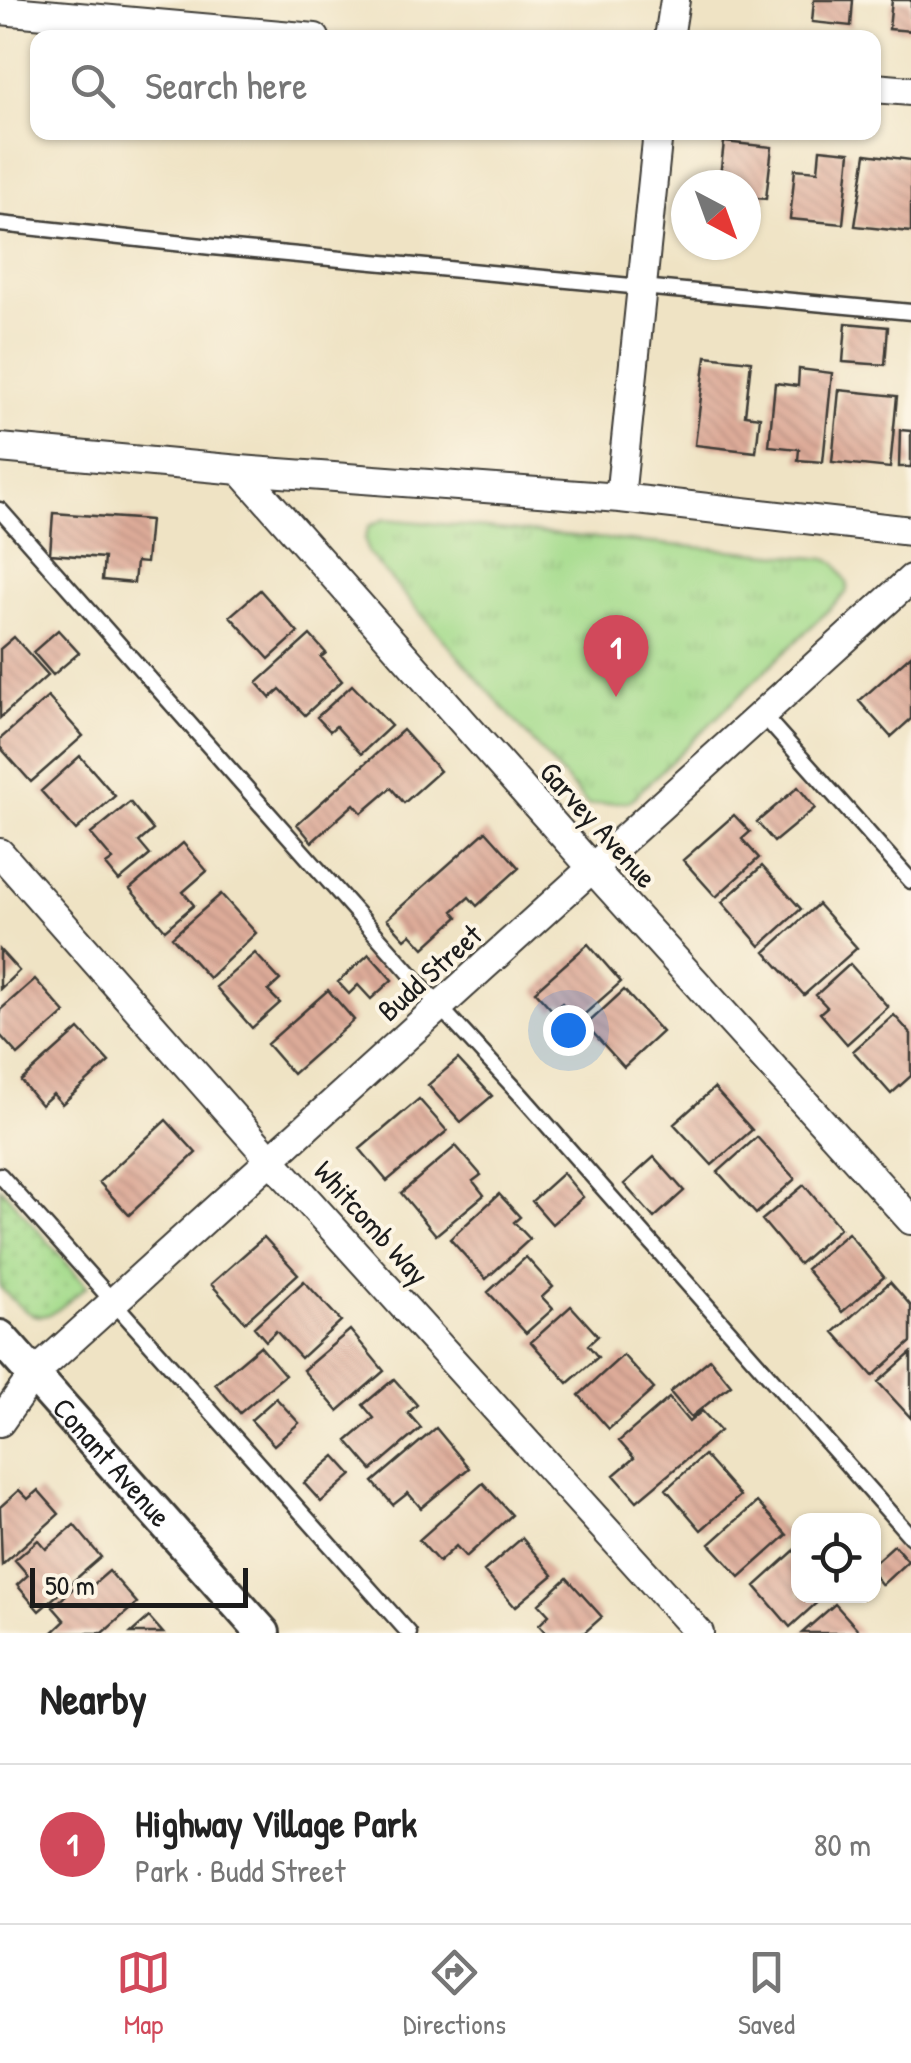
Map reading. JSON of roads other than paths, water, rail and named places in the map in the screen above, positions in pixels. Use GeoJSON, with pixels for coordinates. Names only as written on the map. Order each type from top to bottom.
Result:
{"type":"FeatureCollection","features":[{"type":"Feature","properties":{"kind":"street"},"geometry":{"type":"LineString","coordinates":[[670,30],[675,0]]}},
{"type":"Feature","properties":{"kind":"street"},"geometry":{"type":"LineString","coordinates":[[0,10],[225,30]]}},
{"type":"Feature","properties":{"kind":"street"},"geometry":{"type":"LineString","coordinates":[[881,89],[911,91]]}},
{"type":"Feature","properties":{"kind":"street"},"geometry":{"type":"LineString","coordinates":[[620,498],[657,140]]}},
{"type":"Feature","properties":{"kind":"street"},"geometry":{"type":"LineString","coordinates":[[0,448],[620,498],[911,531]]}},
{"type":"Feature","properties":{"kind":"street","name":"Garvey Avenue"},"geometry":{"type":"LineString","coordinates":[[240,470],[911,1220]]}},
{"type":"Feature","properties":{"kind":"street","name":"Budd Street"},"geometry":{"type":"LineString","coordinates":[[0,1422],[34,1374],[911,578]]}},
{"type":"Feature","properties":{"kind":"street","name":"Whitcomb Way"},"geometry":{"type":"LineString","coordinates":[[0,852],[271,1160],[698,1633]]}},
{"type":"Feature","properties":{"kind":"street","name":"Conant Avenue"},"geometry":{"type":"LineString","coordinates":[[0,1337],[263,1633]]}},
{"type":"Feature","properties":{"kind":"lane"},"geometry":{"type":"LineString","coordinates":[[0,224],[911,312]]}},
{"type":"Feature","properties":{"kind":"lane"},"geometry":{"type":"LineString","coordinates":[[0,510],[911,1537]]}},
{"type":"Feature","properties":{"kind":"lane"},"geometry":{"type":"LineString","coordinates":[[762,714],[911,880]]}},
{"type":"Feature","properties":{"kind":"lane"},"geometry":{"type":"LineString","coordinates":[[0,1175],[409,1633]]}},
{"type":"Feature","properties":{"kind":"place","name":"Highway Village Park"},"geometry":{"type":"Point","coordinates":[616,697]}}]}
